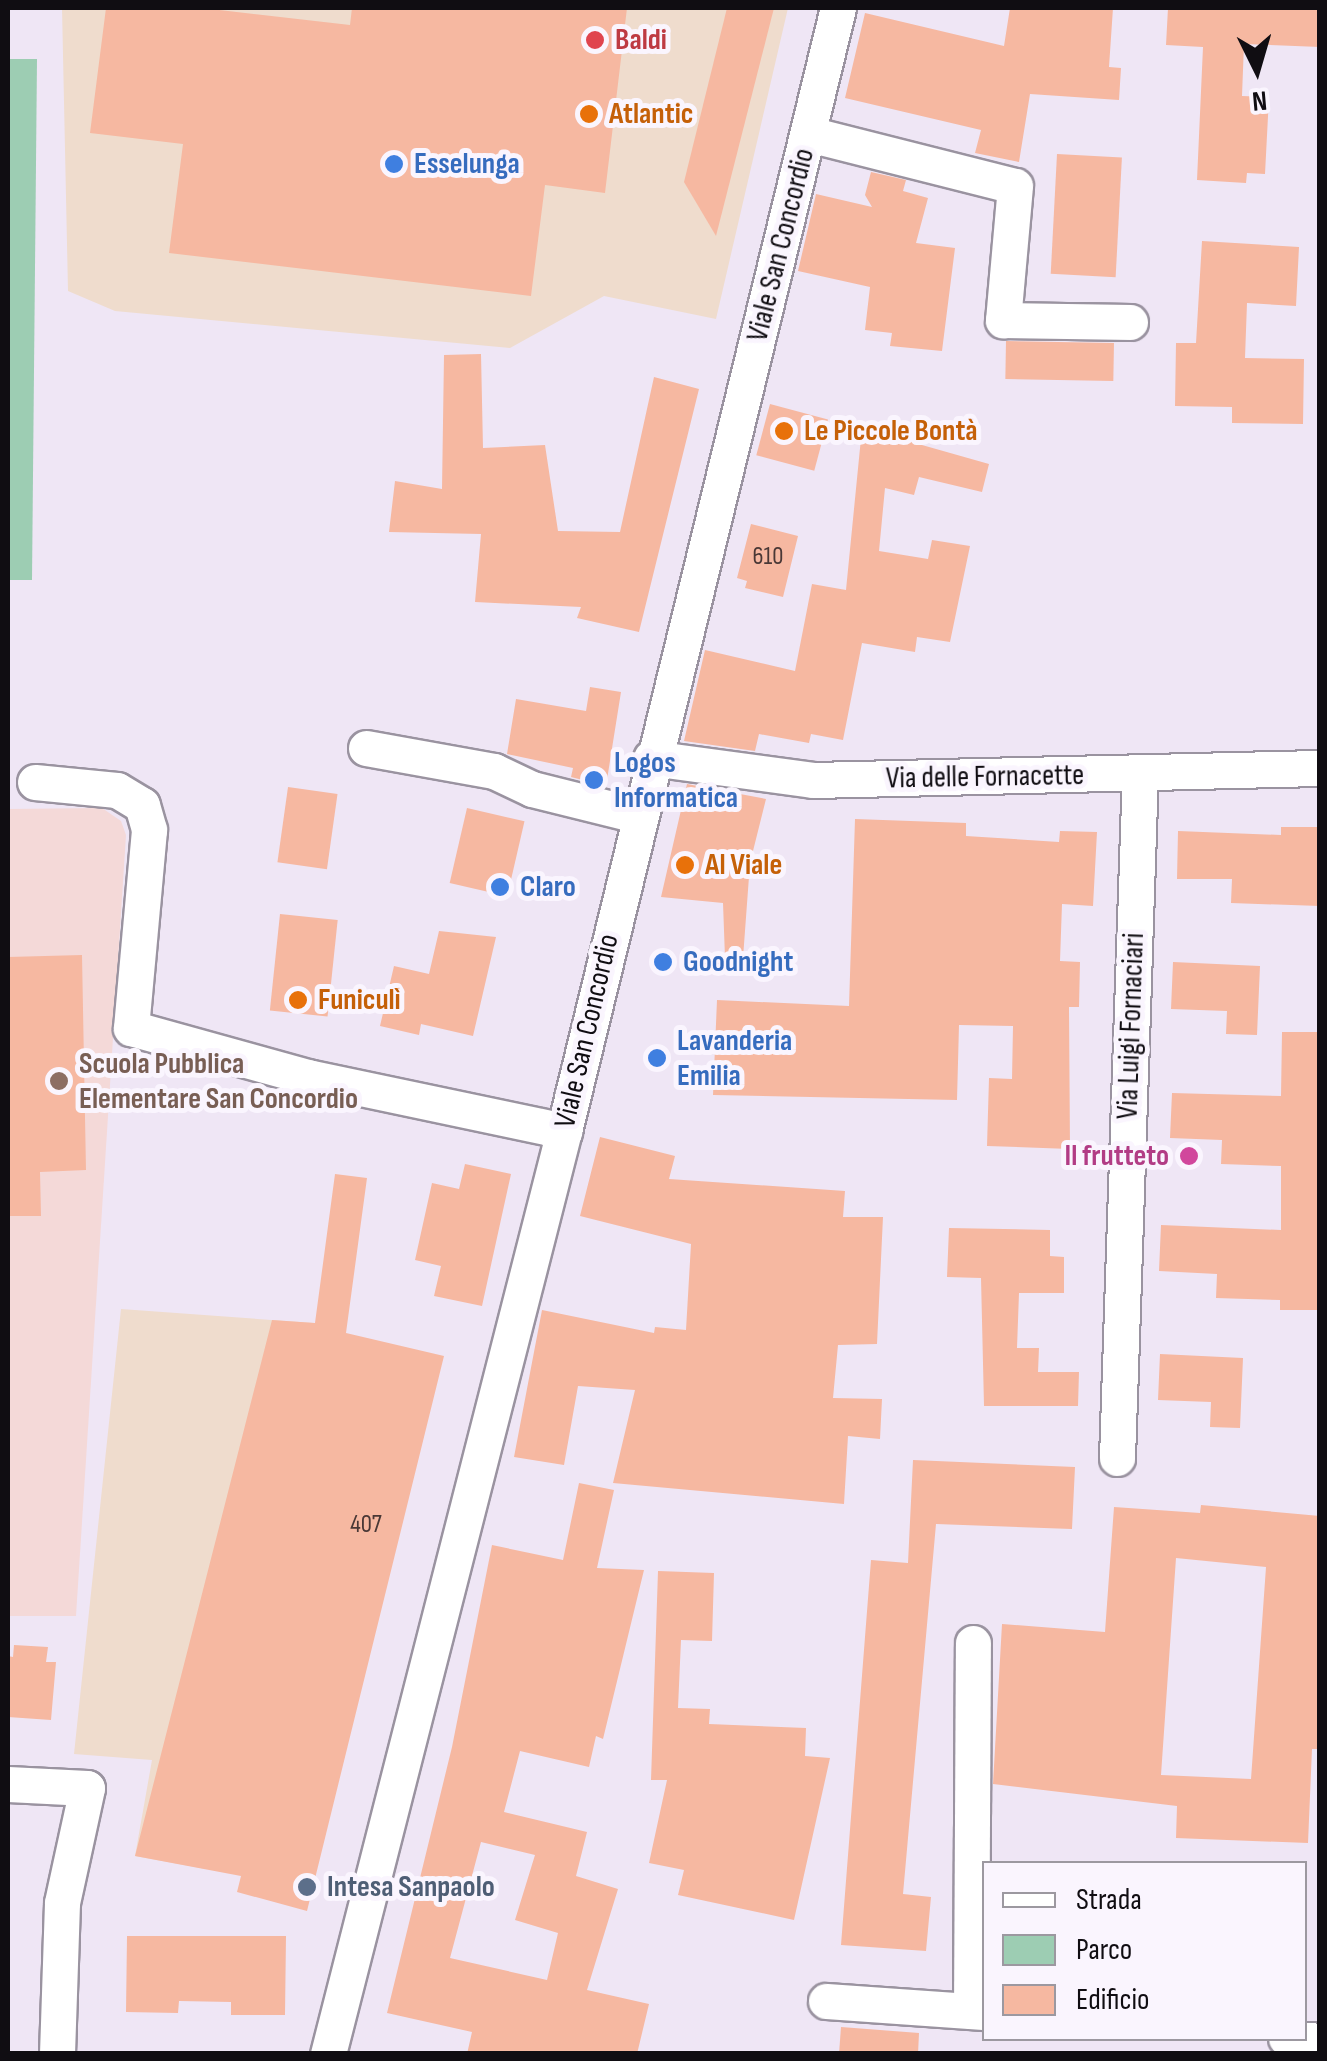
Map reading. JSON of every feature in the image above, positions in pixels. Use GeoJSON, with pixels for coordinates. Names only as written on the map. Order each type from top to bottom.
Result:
{"type":"FeatureCollection","features":[{"type":"Feature","properties":{"kind":"street","name":"Viale San Concordio"},"geometry":{"type":"LineString","coordinates":[[328,2054],[564,1131],[636,815],[838,8]]}},
{"type":"Feature","properties":{"kind":"street"},"geometry":{"type":"LineString","coordinates":[[809,134],[1015,186],[1003,320],[1130,322]]}},
{"type":"Feature","properties":{"kind":"street"},"geometry":{"type":"LineString","coordinates":[[366,748],[494,772],[532,789],[636,815]]}},
{"type":"Feature","properties":{"kind":"street","name":"Via delle Fornacette"},"geometry":{"type":"LineString","coordinates":[[651,758],[814,780],[1320,768]]}},
{"type":"Feature","properties":{"kind":"street","name":"Via Luigi Fornaciari"},"geometry":{"type":"LineString","coordinates":[[1117,1458],[1140,773]]}},
{"type":"Feature","properties":{"kind":"street"},"geometry":{"type":"LineString","coordinates":[[35,782],[117,790],[142,805],[149,830],[131,1028],[308,1078],[564,1131]]}},
{"type":"Feature","properties":{"kind":"street"},"geometry":{"type":"LineString","coordinates":[[826,2001],[978,2011],[973,1643]]}},
{"type":"Feature","properties":{"kind":"street"},"geometry":{"type":"LineString","coordinates":[[8,1784],[88,1788],[62,1903],[56,2054]]}},
{"type":"Feature","properties":{"kind":"shaded area"},"geometry":{"type":"Polygon","coordinates":[[[62,8],[788,8],[716,319],[604,296],[510,348],[115,311],[68,291],[62,8]]]}},
{"type":"Feature","properties":{"kind":"shaded area","name":"Scuola Pubblica Elementare San Concordio"},"geometry":{"type":"Polygon","coordinates":[[[102,808],[121,821],[126,835],[76,1616],[8,1616],[8,809],[102,808]]]}},
{"type":"Feature","properties":{"kind":"shaded area"},"geometry":{"type":"Polygon","coordinates":[[[121,1309],[341,1325],[206,1869],[135,1856],[152,1760],[74,1754],[121,1309]]]}},
{"type":"Feature","properties":{"kind":"green space"},"geometry":{"type":"Polygon","coordinates":[[[8,59],[37,59],[32,580],[8,580],[8,59]]]}},
{"type":"Feature","properties":{"kind":"building","name":"Esselunga"},"geometry":{"type":"Polygon","coordinates":[[[106,8],[202,8],[350,25],[352,8],[627,8],[605,193],[545,185],[531,296],[169,253],[183,144],[90,133],[106,8]]]}},
{"type":"Feature","properties":{"kind":"building"},"geometry":{"type":"Polygon","coordinates":[[[727,8],[774,8],[716,236],[684,182],[727,8]]]}},
{"type":"Feature","properties":{"kind":"building"},"geometry":{"type":"Polygon","coordinates":[[[1010,8],[1113,8],[1109,67],[1121,68],[1119,100],[1030,94],[1019,162],[975,153],[981,130],[845,98],[865,13],[1004,46],[1010,8]]]}},
{"type":"Feature","properties":{"kind":"building"},"geometry":{"type":"Polygon","coordinates":[[[1168,8],[1320,8],[1320,47],[1244,44],[1242,96],[1269,97],[1265,174],[1247,173],[1246,183],[1197,180],[1203,47],[1166,45],[1168,8]]]}},
{"type":"Feature","properties":{"kind":"building"},"geometry":{"type":"Polygon","coordinates":[[[1057,154],[1122,157],[1116,277],[1051,274],[1057,154]]]}},
{"type":"Feature","properties":{"kind":"building"},"geometry":{"type":"Polygon","coordinates":[[[871,172],[906,180],[903,191],[928,198],[916,243],[955,248],[942,351],[890,346],[892,333],[865,330],[870,287],[798,271],[816,194],[872,207],[865,195],[871,172]]]}},
{"type":"Feature","properties":{"kind":"building"},"geometry":{"type":"Polygon","coordinates":[[[1202,241],[1299,247],[1296,306],[1247,303],[1245,358],[1304,359],[1303,424],[1232,423],[1232,407],[1175,406],[1176,343],[1196,343],[1202,241]]]}},
{"type":"Feature","properties":{"kind":"building"},"geometry":{"type":"Polygon","coordinates":[[[1006,341],[1114,343],[1113,381],[1005,379],[1006,341]]]}},
{"type":"Feature","properties":{"kind":"building"},"geometry":{"type":"Polygon","coordinates":[[[481,354],[483,448],[545,445],[558,531],[620,532],[654,377],[699,389],[639,632],[577,618],[581,607],[475,602],[481,534],[389,532],[395,481],[442,489],[444,355],[481,354]]]}},
{"type":"Feature","properties":{"kind":"building"},"geometry":{"type":"Polygon","coordinates":[[[770,404],[828,420],[814,471],[756,455],[770,404]]]}},
{"type":"Feature","properties":{"kind":"building"},"geometry":{"type":"Polygon","coordinates":[[[862,428],[989,464],[982,492],[919,477],[914,495],[885,488],[879,551],[928,559],[932,540],[970,546],[950,642],[917,637],[915,652],[862,643],[843,740],[811,734],[809,743],[759,734],[755,751],[684,741],[705,650],[795,671],[812,584],[846,590],[862,428]]]}},
{"type":"Feature","properties":{"kind":"building"},"geometry":{"type":"Polygon","coordinates":[[[751,524],[798,536],[783,597],[745,588],[747,581],[737,578],[751,524]]]}},
{"type":"Feature","properties":{"kind":"building"},"geometry":{"type":"Polygon","coordinates":[[[590,687],[621,692],[606,786],[571,777],[573,768],[507,754],[516,699],[586,711],[590,687]]]}},
{"type":"Feature","properties":{"kind":"building"},"geometry":{"type":"Polygon","coordinates":[[[687,784],[766,799],[750,863],[743,958],[725,958],[723,903],[661,897],[687,784]]]}},
{"type":"Feature","properties":{"kind":"building"},"geometry":{"type":"Polygon","coordinates":[[[288,787],[338,794],[327,869],[277,862],[288,787]]]}},
{"type":"Feature","properties":{"kind":"building"},"geometry":{"type":"Polygon","coordinates":[[[467,808],[524,821],[507,896],[450,883],[467,808]]]}},
{"type":"Feature","properties":{"kind":"building"},"geometry":{"type":"Polygon","coordinates":[[[855,819],[966,823],[966,836],[1059,842],[1060,831],[1097,832],[1093,906],[1062,904],[1060,961],[1080,962],[1079,1007],[1069,1007],[1070,1149],[987,1146],[989,1078],[1012,1079],[1013,1026],[959,1025],[957,1100],[713,1095],[717,1000],[849,1006],[855,819]]]}},
{"type":"Feature","properties":{"kind":"building"},"geometry":{"type":"Polygon","coordinates":[[[1281,827],[1320,827],[1320,906],[1231,903],[1232,879],[1177,879],[1178,831],[1281,835],[1281,827]]]}},
{"type":"Feature","properties":{"kind":"building"},"geometry":{"type":"Polygon","coordinates":[[[280,914],[338,920],[328,1017],[270,1010],[280,914]]]}},
{"type":"Feature","properties":{"kind":"building"},"geometry":{"type":"Polygon","coordinates":[[[439,931],[496,937],[473,1036],[421,1024],[419,1035],[380,1026],[394,966],[429,974],[439,931]]]}},
{"type":"Feature","properties":{"kind":"building"},"geometry":{"type":"Polygon","coordinates":[[[82,955],[86,1170],[40,1172],[41,1216],[8,1216],[8,957],[82,955]]]}},
{"type":"Feature","properties":{"kind":"building"},"geometry":{"type":"Polygon","coordinates":[[[1173,962],[1260,966],[1257,1035],[1226,1034],[1227,1011],[1171,1009],[1173,962]]]}},
{"type":"Feature","properties":{"kind":"building"},"geometry":{"type":"Polygon","coordinates":[[[1282,1032],[1320,1032],[1320,1310],[1280,1310],[1280,1300],[1216,1298],[1217,1274],[1159,1271],[1161,1225],[1281,1230],[1281,1166],[1221,1164],[1222,1140],[1170,1138],[1172,1093],[1281,1096],[1282,1032]]]}},
{"type":"Feature","properties":{"kind":"building"},"geometry":{"type":"Polygon","coordinates":[[[600,1137],[675,1156],[669,1179],[845,1191],[843,1217],[883,1217],[877,1344],[838,1345],[833,1398],[882,1399],[880,1439],[848,1436],[844,1504],[613,1483],[635,1390],[578,1386],[564,1465],[514,1457],[542,1310],[654,1333],[655,1327],[686,1330],[691,1244],[580,1216],[600,1137]]]}},
{"type":"Feature","properties":{"kind":"building"},"geometry":{"type":"Polygon","coordinates":[[[465,1164],[511,1174],[482,1306],[434,1296],[441,1266],[415,1260],[432,1183],[459,1189],[465,1164]]]}},
{"type":"Feature","properties":{"kind":"building"},"geometry":{"type":"Polygon","coordinates":[[[335,1174],[367,1178],[346,1333],[444,1356],[307,1911],[237,1892],[241,1876],[135,1856],[272,1320],[315,1323],[335,1174]]]}},
{"type":"Feature","properties":{"kind":"building"},"geometry":{"type":"Polygon","coordinates":[[[949,1228],[1050,1230],[1050,1256],[1064,1257],[1064,1293],[1019,1293],[1017,1348],[1039,1348],[1038,1372],[1079,1372],[1078,1406],[984,1406],[981,1278],[947,1277],[949,1228]]]}},
{"type":"Feature","properties":{"kind":"building"},"geometry":{"type":"Polygon","coordinates":[[[1160,1354],[1243,1358],[1240,1428],[1210,1427],[1211,1402],[1158,1400],[1160,1354]]]}},
{"type":"Feature","properties":{"kind":"building"},"geometry":{"type":"Polygon","coordinates":[[[913,1460],[1075,1467],[1072,1529],[936,1524],[903,1894],[931,1897],[926,1951],[841,1945],[871,1560],[908,1563],[913,1460]]]}},
{"type":"Feature","properties":{"kind":"building"},"geometry":{"type":"Polygon","coordinates":[[[579,1483],[614,1490],[597,1568],[644,1570],[603,1739],[596,1736],[589,1767],[520,1751],[504,1812],[587,1832],[576,1876],[618,1889],[587,1990],[649,2004],[637,2054],[467,2054],[472,2032],[387,2013],[452,1747],[492,1545],[563,1560],[579,1483]],[[481,1842],[450,1958],[547,1980],[558,1933],[515,1920],[535,1855],[481,1842]]]}},
{"type":"Feature","properties":{"kind":"building"},"geometry":{"type":"Polygon","coordinates":[[[1201,1505],[1320,1516],[1320,1749],[1312,1749],[1308,1843],[1176,1838],[1177,1806],[993,1784],[1002,1624],[1105,1632],[1114,1507],[1200,1513],[1201,1505]],[[1176,1558],[1161,1775],[1251,1779],[1266,1567],[1176,1558]]]}},
{"type":"Feature","properties":{"kind":"building"},"geometry":{"type":"Polygon","coordinates":[[[658,1571],[714,1573],[712,1641],[681,1640],[678,1708],[710,1709],[709,1724],[806,1728],[805,1756],[830,1758],[794,1920],[678,1895],[684,1870],[649,1863],[667,1780],[651,1780],[658,1571]]]}},
{"type":"Feature","properties":{"kind":"building"},"geometry":{"type":"Polygon","coordinates":[[[14,1645],[48,1647],[46,1662],[56,1662],[51,1720],[8,1717],[8,1656],[13,1657],[14,1645]]]}},
{"type":"Feature","properties":{"kind":"building"},"geometry":{"type":"Polygon","coordinates":[[[127,1936],[286,1936],[285,2015],[231,2015],[231,2002],[179,2001],[178,2013],[126,2012],[127,1936]]]}},
{"type":"Feature","properties":{"kind":"building"},"geometry":{"type":"Polygon","coordinates":[[[841,2027],[919,2033],[918,2054],[839,2054],[841,2027]]]}},
{"type":"Feature","properties":{"kind":"place","name":"Baldi"},"geometry":{"type":"Point","coordinates":[595,40]}},
{"type":"Feature","properties":{"kind":"place","name":"Atlantic"},"geometry":{"type":"Point","coordinates":[589,114]}},
{"type":"Feature","properties":{"kind":"place","name":"Esselunga"},"geometry":{"type":"Point","coordinates":[394,164]}},
{"type":"Feature","properties":{"kind":"place","name":"Le Piccole Bontà"},"geometry":{"type":"Point","coordinates":[784,431]}},
{"type":"Feature","properties":{"kind":"place","name":"Logos Informatica"},"geometry":{"type":"Point","coordinates":[594,780]}},
{"type":"Feature","properties":{"kind":"place","name":"Al Viale"},"geometry":{"type":"Point","coordinates":[685,865]}},
{"type":"Feature","properties":{"kind":"place","name":"Claro"},"geometry":{"type":"Point","coordinates":[500,887]}},
{"type":"Feature","properties":{"kind":"place","name":"Goodnight"},"geometry":{"type":"Point","coordinates":[663,962]}},
{"type":"Feature","properties":{"kind":"place","name":"Funiculì"},"geometry":{"type":"Point","coordinates":[298,1000]}},
{"type":"Feature","properties":{"kind":"place","name":"Lavanderia Emilia"},"geometry":{"type":"Point","coordinates":[657,1058]}},
{"type":"Feature","properties":{"kind":"place","name":"Scuola Pubblica Elementare San Concordio"},"geometry":{"type":"Point","coordinates":[59,1081]}},
{"type":"Feature","properties":{"kind":"place","name":"Il frutteto"},"geometry":{"type":"Point","coordinates":[1189,1156]}},
{"type":"Feature","properties":{"kind":"place","name":"Intesa Sanpaolo"},"geometry":{"type":"Point","coordinates":[307,1887]}}]}
